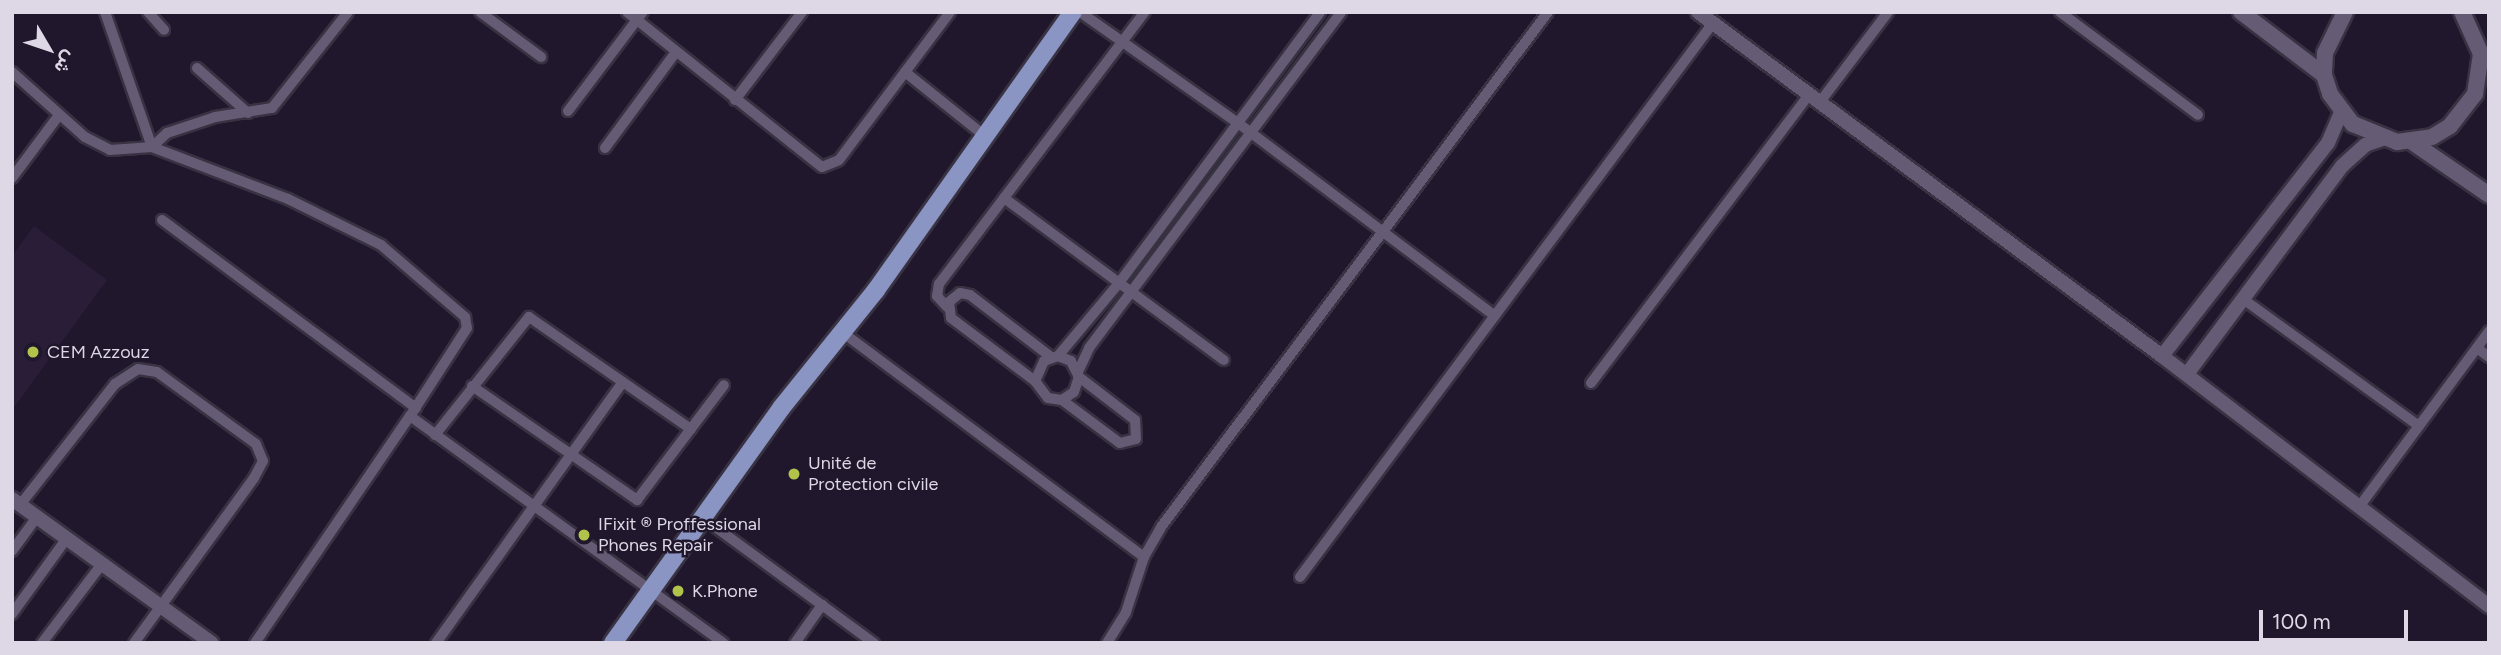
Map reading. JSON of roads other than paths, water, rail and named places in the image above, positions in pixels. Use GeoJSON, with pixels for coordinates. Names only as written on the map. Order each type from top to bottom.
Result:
{"type":"FeatureCollection","features":[{"type":"Feature","properties":{"kind":"main road"},"geometry":{"type":"LineString","coordinates":[[613,643],[1073,12]]}},
{"type":"Feature","properties":{"kind":"main road"},"geometry":{"type":"LineString","coordinates":[[2241,12],[2324,75],[2341,112],[2366,133],[2382,139],[2412,142],[2450,127],[2465,112],[2475,94],[2485,61],[2463,13]]}},
{"type":"Feature","properties":{"kind":"main road"},"geometry":{"type":"LineString","coordinates":[[2324,75],[2331,33],[2345,12]]}},
{"type":"Feature","properties":{"kind":"main road"},"geometry":{"type":"LineString","coordinates":[[2412,142],[2489,195]]}},
{"type":"Feature","properties":{"kind":"street"},"geometry":{"type":"LineString","coordinates":[[105,12],[152,147]]}},
{"type":"Feature","properties":{"kind":"street"},"geometry":{"type":"LineString","coordinates":[[148,12],[164,30]]}},
{"type":"Feature","properties":{"kind":"street"},"geometry":{"type":"LineString","coordinates":[[152,147],[167,133],[215,117],[272,108],[287,93],[348,12]]}},
{"type":"Feature","properties":{"kind":"street"},"geometry":{"type":"LineString","coordinates":[[480,12],[541,57]]}},
{"type":"Feature","properties":{"kind":"street"},"geometry":{"type":"LineString","coordinates":[[627,12],[640,16],[676,52],[822,167],[839,160],[950,12]]}},
{"type":"Feature","properties":{"kind":"street"},"geometry":{"type":"LineString","coordinates":[[735,100],[802,12]]}},
{"type":"Feature","properties":{"kind":"street"},"geometry":{"type":"LineString","coordinates":[[1080,12],[1238,123],[1495,316]]}},
{"type":"Feature","properties":{"kind":"street"},"geometry":{"type":"LineString","coordinates":[[947,307],[954,296],[970,295],[1054,357],[1070,361],[1079,375],[1135,421],[1136,439],[1120,443],[1062,400],[1042,394],[1035,381],[951,318],[947,307],[937,296],[939,284],[1145,12]]}},
{"type":"Feature","properties":{"kind":"street"},"geometry":{"type":"LineString","coordinates":[[1035,381],[1039,366],[1054,357],[1119,283],[1320,12]]}},
{"type":"Feature","properties":{"kind":"street"},"geometry":{"type":"LineString","coordinates":[[1062,400],[1074,392],[1089,348],[1341,12]]}},
{"type":"Feature","properties":{"kind":"street"},"geometry":{"type":"LineString","coordinates":[[1107,643],[1126,612],[1144,557],[1166,520],[1548,12]]}},
{"type":"Feature","properties":{"kind":"street"},"geometry":{"type":"LineString","coordinates":[[1698,12],[2162,355],[2489,606]]}},
{"type":"Feature","properties":{"kind":"street"},"geometry":{"type":"LineString","coordinates":[[1591,383],[1814,99],[1888,12]]}},
{"type":"Feature","properties":{"kind":"street"},"geometry":{"type":"LineString","coordinates":[[2060,12],[2198,116]]}},
{"type":"Feature","properties":{"kind":"street"},"geometry":{"type":"LineString","coordinates":[[568,111],[640,16]]}},
{"type":"Feature","properties":{"kind":"street"},"geometry":{"type":"LineString","coordinates":[[1300,578],[1713,23]]}},
{"type":"Feature","properties":{"kind":"street"},"geometry":{"type":"LineString","coordinates":[[604,148],[676,52]]}},
{"type":"Feature","properties":{"kind":"street"},"geometry":{"type":"LineString","coordinates":[[197,68],[248,113]]}},
{"type":"Feature","properties":{"kind":"street"},"geometry":{"type":"LineString","coordinates":[[12,72],[60,115],[110,150],[152,147],[288,199],[381,245],[465,317],[467,328],[413,412],[255,643]]}},
{"type":"Feature","properties":{"kind":"street"},"geometry":{"type":"LineString","coordinates":[[905,72],[985,135]]}},
{"type":"Feature","properties":{"kind":"street"},"geometry":{"type":"LineString","coordinates":[[2162,355],[2328,144],[2341,112]]}},
{"type":"Feature","properties":{"kind":"street"},"geometry":{"type":"LineString","coordinates":[[12,177],[17,163],[60,115]]}},
{"type":"Feature","properties":{"kind":"street"},"geometry":{"type":"LineString","coordinates":[[2187,374],[2342,166],[2365,145],[2382,139]]}},
{"type":"Feature","properties":{"kind":"street"},"geometry":{"type":"LineString","coordinates":[[1004,198],[1224,360]]}},
{"type":"Feature","properties":{"kind":"street"},"geometry":{"type":"LineString","coordinates":[[162,220],[413,412],[435,435],[724,643]]}},
{"type":"Feature","properties":{"kind":"street"},"geometry":{"type":"LineString","coordinates":[[2243,299],[2419,426]]}},
{"type":"Feature","properties":{"kind":"street"},"geometry":{"type":"LineString","coordinates":[[435,435],[529,317],[691,429]]}},
{"type":"Feature","properties":{"kind":"street"},"geometry":{"type":"LineString","coordinates":[[2359,506],[2489,331]]}},
{"type":"Feature","properties":{"kind":"street"},"geometry":{"type":"LineString","coordinates":[[842,332],[1144,557]]}},
{"type":"Feature","properties":{"kind":"street"},"geometry":{"type":"LineString","coordinates":[[2477,348],[2489,357]]}},
{"type":"Feature","properties":{"kind":"street"},"geometry":{"type":"LineString","coordinates":[[134,643],[161,606],[263,461],[256,444],[157,372],[138,369],[115,384],[16,502],[161,606],[212,643]]}},
{"type":"Feature","properties":{"kind":"street"},"geometry":{"type":"LineString","coordinates":[[436,643],[623,382]]}},
{"type":"Feature","properties":{"kind":"street"},"geometry":{"type":"LineString","coordinates":[[472,386],[637,500],[724,385]]}},
{"type":"Feature","properties":{"kind":"street"},"geometry":{"type":"LineString","coordinates":[[12,551],[37,517]]}},
{"type":"Feature","properties":{"kind":"street"},"geometry":{"type":"LineString","coordinates":[[703,518],[874,643]]}},
{"type":"Feature","properties":{"kind":"street"},"geometry":{"type":"LineString","coordinates":[[12,614],[66,538]]}},
{"type":"Feature","properties":{"kind":"street"},"geometry":{"type":"LineString","coordinates":[[43,643],[102,564]]}},
{"type":"Feature","properties":{"kind":"street"},"geometry":{"type":"LineString","coordinates":[[795,643],[822,605]]}},
{"type":"Feature","properties":{"kind":"place","name":"CEM Azzouz"},"geometry":{"type":"Point","coordinates":[33,352]}},
{"type":"Feature","properties":{"kind":"place","name":"Unité de Protection civile"},"geometry":{"type":"Point","coordinates":[794,474]}},
{"type":"Feature","properties":{"kind":"place","name":"IFixit ® Proffessional Phones Repair"},"geometry":{"type":"Point","coordinates":[584,535]}},
{"type":"Feature","properties":{"kind":"place","name":"K.Phone"},"geometry":{"type":"Point","coordinates":[678,591]}}]}
